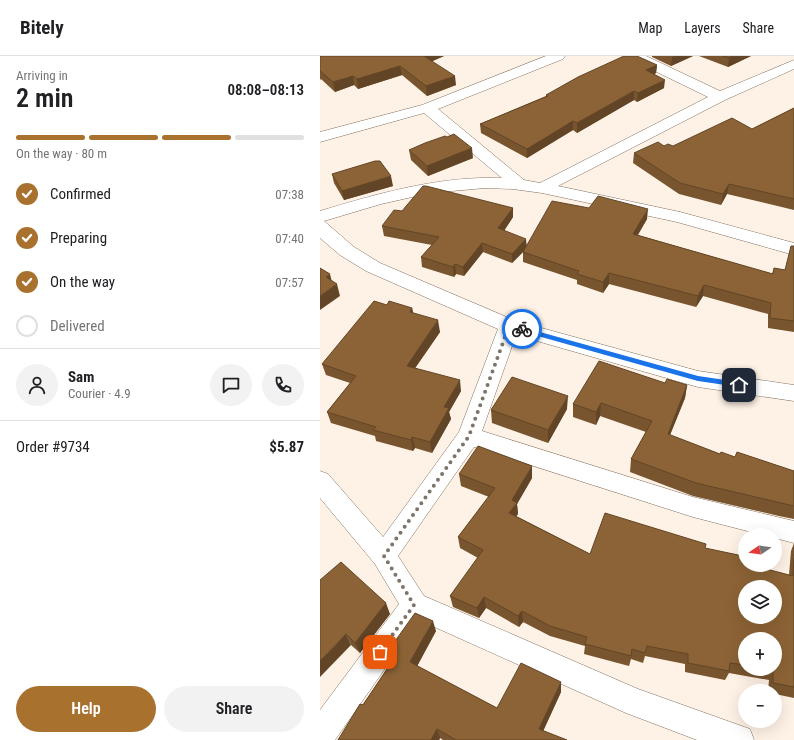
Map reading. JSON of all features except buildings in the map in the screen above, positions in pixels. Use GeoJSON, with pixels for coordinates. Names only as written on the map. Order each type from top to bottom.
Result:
{"type":"FeatureCollection","features":[{"type":"Feature","properties":{"kind":"street"},"geometry":{"type":"LineString","coordinates":[[320,137],[427,108],[558,56]]}},
{"type":"Feature","properties":{"kind":"street"},"geometry":{"type":"LineString","coordinates":[[635,56],[720,97]]}},
{"type":"Feature","properties":{"kind":"street"},"geometry":{"type":"LineString","coordinates":[[542,188],[720,97],[794,64]]}},
{"type":"Feature","properties":{"kind":"street"},"geometry":{"type":"LineString","coordinates":[[427,108],[517,182]]}},
{"type":"Feature","properties":{"kind":"street"},"geometry":{"type":"LineString","coordinates":[[320,217],[418,189],[456,183],[517,182],[680,217],[794,250]]}},
{"type":"Feature","properties":{"kind":"street"},"geometry":{"type":"LineString","coordinates":[[320,226],[329,237],[347,251],[373,267],[509,326],[698,379],[794,393]]}},
{"type":"Feature","properties":{"kind":"street"},"geometry":{"type":"LineString","coordinates":[[384,556],[469,436],[509,326]]}},
{"type":"Feature","properties":{"kind":"street"},"geometry":{"type":"LineString","coordinates":[[469,436],[693,507],[794,532]]}},
{"type":"Feature","properties":{"kind":"street"},"geometry":{"type":"LineString","coordinates":[[320,481],[384,556],[414,605],[636,703],[739,740]]}},
{"type":"Feature","properties":{"kind":"street"},"geometry":{"type":"LineString","coordinates":[[320,735],[414,605]]}},
{"type":"Feature","properties":{"kind":"way so far"},"geometry":{"type":"LineString","coordinates":[[380,652],[414,605],[384,556],[469,436],[509,326],[522,329]]}},
{"type":"Feature","properties":{"kind":"route"},"geometry":{"type":"LineString","coordinates":[[522,329],[698,379],[739,385]]}}]}
